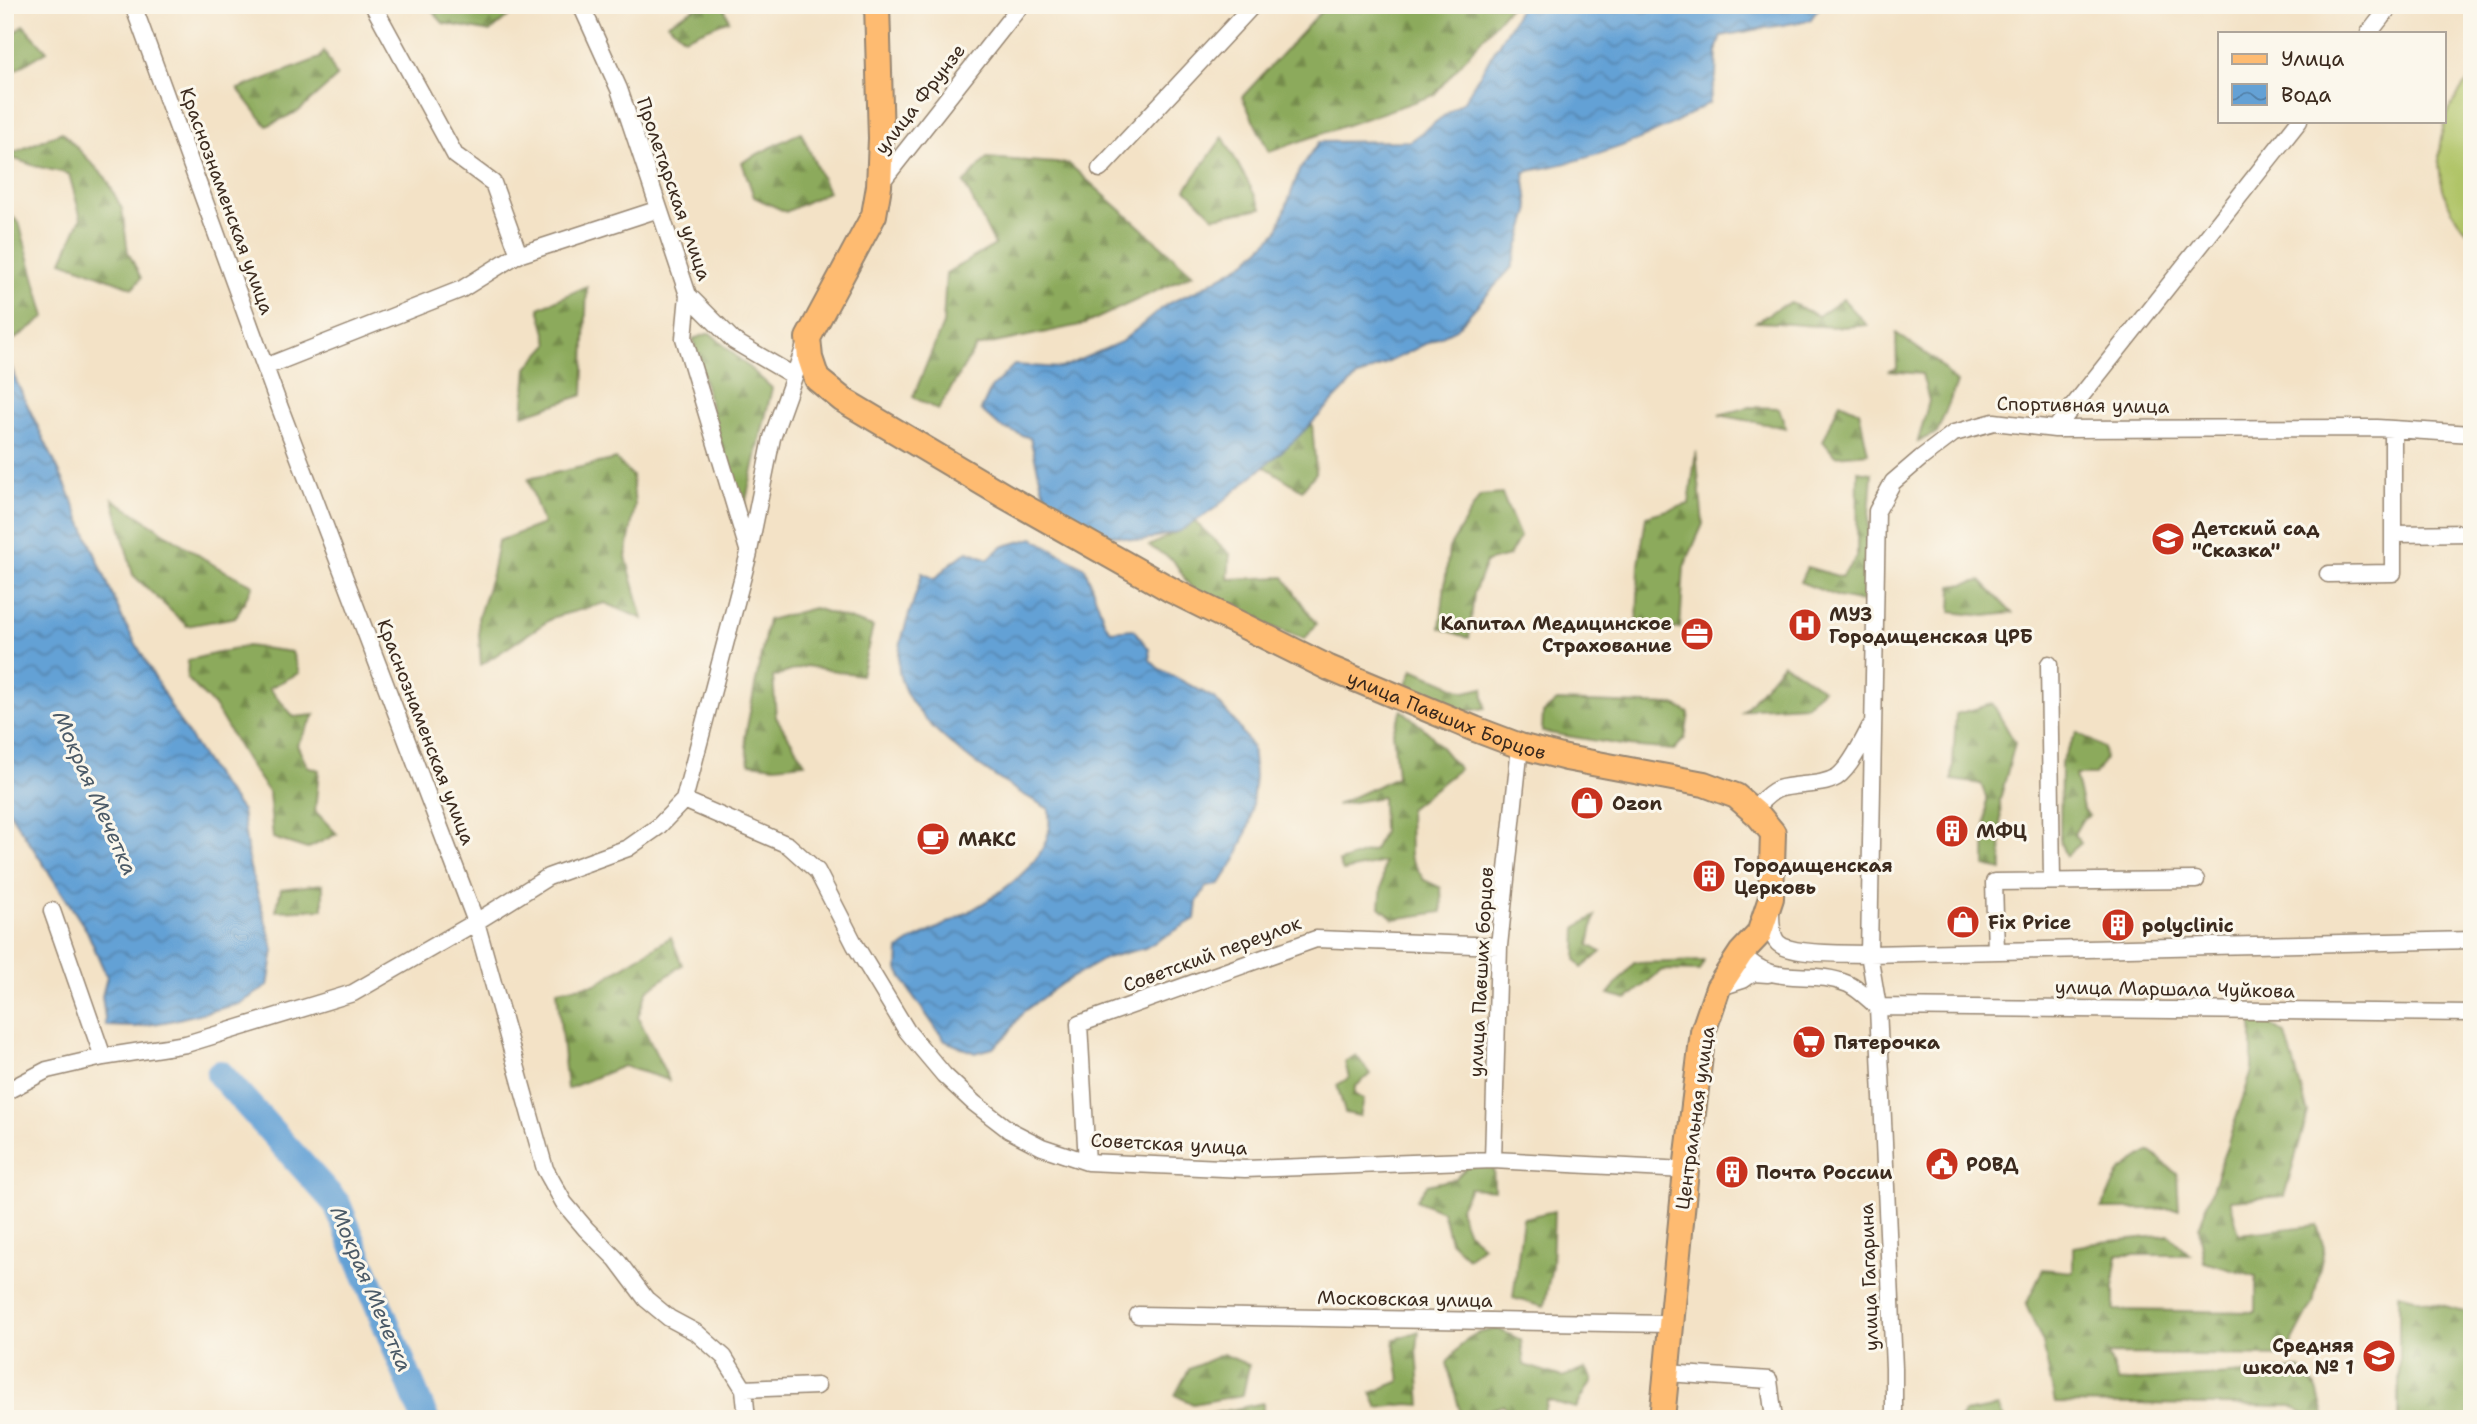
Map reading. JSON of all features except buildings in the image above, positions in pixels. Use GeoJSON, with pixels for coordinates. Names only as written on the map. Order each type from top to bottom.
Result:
{"type":"FeatureCollection","features":[{"type":"Feature","properties":{"kind":"main road"},"geometry":{"type":"LineString","coordinates":[[808,338],[874,215],[881,138],[877,5]]}},
{"type":"Feature","properties":{"kind":"main road","name":"улица Павших Борцов"},"geometry":{"type":"LineString","coordinates":[[808,338],[810,358],[817,379],[843,400],[1173,591],[1329,668],[1520,746],[1566,758],[1704,784],[1744,803]]}},
{"type":"Feature","properties":{"kind":"main road","name":"Центральная улица"},"geometry":{"type":"LineString","coordinates":[[1662,1419],[1686,1170],[1703,1031],[1718,988],[1741,953],[1759,934],[1771,898],[1773,833],[1744,803]]}},
{"type":"Feature","properties":{"kind":"street","name":"Краснознаменская улица"},"geometry":{"type":"LineString","coordinates":[[133,5],[265,368],[476,922],[545,1169],[564,1203],[616,1259],[646,1299],[724,1357],[744,1389],[747,1419]]}},
{"type":"Feature","properties":{"kind":"street"},"geometry":{"type":"LineString","coordinates":[[373,5],[455,155],[493,183],[519,255]]}},
{"type":"Feature","properties":{"kind":"street","name":"Пролетарская улица"},"geometry":{"type":"LineString","coordinates":[[581,5],[619,89],[688,295],[684,338],[749,553]]}},
{"type":"Feature","properties":{"kind":"street","name":"улица Фрунзе"},"geometry":{"type":"LineString","coordinates":[[878,186],[1021,5]]}},
{"type":"Feature","properties":{"kind":"street"},"geometry":{"type":"LineString","coordinates":[[1100,169],[1253,5]]}},
{"type":"Feature","properties":{"kind":"street"},"geometry":{"type":"LineString","coordinates":[[2370,32],[2391,5]]}},
{"type":"Feature","properties":{"kind":"street"},"geometry":{"type":"LineString","coordinates":[[2055,429],[2299,122]]}},
{"type":"Feature","properties":{"kind":"street"},"geometry":{"type":"LineString","coordinates":[[265,368],[462,289],[519,255],[659,209]]}},
{"type":"Feature","properties":{"kind":"street"},"geometry":{"type":"LineString","coordinates":[[688,295],[734,341],[794,376]]}},
{"type":"Feature","properties":{"kind":"street"},"geometry":{"type":"LineString","coordinates":[[5,1092],[47,1070],[103,1057],[186,1044],[353,993],[548,877],[628,848],[658,827],[684,800],[749,553],[772,438],[808,338]]}},
{"type":"Feature","properties":{"kind":"street","name":"Спортивная улица"},"geometry":{"type":"LineString","coordinates":[[1869,954],[1877,511],[1893,482],[1954,433],[1994,422],[2055,429],[2393,429],[2472,434]]}},
{"type":"Feature","properties":{"kind":"street"},"geometry":{"type":"LineString","coordinates":[[2328,573],[2393,573],[2393,429]]}},
{"type":"Feature","properties":{"kind":"street"},"geometry":{"type":"LineString","coordinates":[[2394,534],[2472,533]]}},
{"type":"Feature","properties":{"kind":"street"},"geometry":{"type":"LineString","coordinates":[[2049,664],[2052,880]]}},
{"type":"Feature","properties":{"kind":"street"},"geometry":{"type":"LineString","coordinates":[[1744,803],[1779,789],[1809,785],[1837,777],[1858,751],[1872,721]]}},
{"type":"Feature","properties":{"kind":"street","name":"улица Павших борцов"},"geometry":{"type":"LineString","coordinates":[[1493,1160],[1499,946],[1520,746]]}},
{"type":"Feature","properties":{"kind":"street","name":"Советская улица"},"geometry":{"type":"LineString","coordinates":[[684,800],[788,845],[817,871],[880,990],[907,1031],[944,1075],[974,1104],[1009,1130],[1042,1147],[1087,1162],[1245,1170],[1493,1160],[1686,1170]]}},
{"type":"Feature","properties":{"kind":"street"},"geometry":{"type":"LineString","coordinates":[[1996,951],[1994,882],[2196,880]]}},
{"type":"Feature","properties":{"kind":"street"},"geometry":{"type":"LineString","coordinates":[[1771,898],[1770,924],[1777,942],[1741,953],[1751,965],[1771,975]]}},
{"type":"Feature","properties":{"kind":"street"},"geometry":{"type":"LineString","coordinates":[[52,911],[103,1057]]}},
{"type":"Feature","properties":{"kind":"street","name":"Советский переулок"},"geometry":{"type":"LineString","coordinates":[[1087,1162],[1079,1024],[1317,939],[1499,946]]}},
{"type":"Feature","properties":{"kind":"street","name":"улица Маршала Чуйкова"},"geometry":{"type":"LineString","coordinates":[[1777,942],[1790,950],[1869,954],[2472,940]]}},
{"type":"Feature","properties":{"kind":"street","name":"улица Гагарина"},"geometry":{"type":"LineString","coordinates":[[1869,954],[1878,1007],[1894,1419]]}},
{"type":"Feature","properties":{"kind":"street"},"geometry":{"type":"LineString","coordinates":[[1718,988],[1743,980],[1753,973],[1826,978],[1849,984],[1878,1007]]}},
{"type":"Feature","properties":{"kind":"street","name":"улица Маршала Чуйкова"},"geometry":{"type":"LineString","coordinates":[[1878,1007],[2472,1013]]}},
{"type":"Feature","properties":{"kind":"street","name":"Московская улица"},"geometry":{"type":"LineString","coordinates":[[1138,1315],[1671,1324]]}},
{"type":"Feature","properties":{"kind":"street"},"geometry":{"type":"LineString","coordinates":[[1667,1373],[1769,1380],[1774,1419]]}},
{"type":"Feature","properties":{"kind":"street"},"geometry":{"type":"LineString","coordinates":[[744,1389],[817,1386]]}},
{"type":"Feature","properties":{"kind":"green space"},"geometry":{"type":"Polygon","coordinates":[[[427,5],[508,5],[510,15],[490,32],[443,23],[427,5]]]}},
{"type":"Feature","properties":{"kind":"green space"},"geometry":{"type":"Polygon","coordinates":[[[701,5],[723,5],[729,20],[684,38],[668,23],[701,5]]]}},
{"type":"Feature","properties":{"kind":"green space"},"geometry":{"type":"Polygon","coordinates":[[[1327,5],[1511,5],[1434,95],[1269,152],[1242,97],[1327,5]]]}},
{"type":"Feature","properties":{"kind":"green space"},"geometry":{"type":"Polygon","coordinates":[[[23,25],[47,51],[5,76],[5,42],[23,25]]]}},
{"type":"Feature","properties":{"kind":"green space"},"geometry":{"type":"Polygon","coordinates":[[[324,51],[337,77],[299,111],[267,126],[238,89],[320,58],[324,51]]]}},
{"type":"Feature","properties":{"kind":"green space"},"geometry":{"type":"Polygon","coordinates":[[[2472,77],[2472,236],[2457,219],[2441,179],[2441,135],[2458,94],[2472,77]]]}},
{"type":"Feature","properties":{"kind":"green space"},"geometry":{"type":"Polygon","coordinates":[[[62,132],[106,178],[122,209],[128,252],[141,278],[133,288],[62,261],[81,218],[69,174],[6,156],[62,132]]]}},
{"type":"Feature","properties":{"kind":"green space"},"geometry":{"type":"Polygon","coordinates":[[[801,132],[828,192],[786,212],[754,197],[742,162],[801,132]]]}},
{"type":"Feature","properties":{"kind":"green space"},"geometry":{"type":"Polygon","coordinates":[[[1223,137],[1262,208],[1214,217],[1186,189],[1223,137]]]}},
{"type":"Feature","properties":{"kind":"green space"},"geometry":{"type":"Polygon","coordinates":[[[987,158],[1069,164],[1193,274],[1085,324],[976,347],[938,410],[913,397],[943,324],[946,273],[995,245],[964,183],[987,158]]]}},
{"type":"Feature","properties":{"kind":"green space"},"geometry":{"type":"Polygon","coordinates":[[[5,211],[19,222],[45,317],[15,339],[5,323],[5,211]]]}},
{"type":"Feature","properties":{"kind":"green space"},"geometry":{"type":"Polygon","coordinates":[[[587,286],[583,395],[523,415],[527,368],[549,344],[539,308],[587,286]]]}},
{"type":"Feature","properties":{"kind":"green space"},"geometry":{"type":"Polygon","coordinates":[[[1843,299],[1867,325],[1826,327],[1756,322],[1779,307],[1791,303],[1818,316],[1843,299]]]}},
{"type":"Feature","properties":{"kind":"green space"},"geometry":{"type":"Polygon","coordinates":[[[710,333],[772,388],[744,508],[738,509],[693,339],[710,333]]]}},
{"type":"Feature","properties":{"kind":"green space"},"geometry":{"type":"Polygon","coordinates":[[[1896,333],[1936,361],[1957,383],[1937,433],[1918,441],[1929,401],[1922,374],[1888,371],[1897,369],[1896,333]]]}},
{"type":"Feature","properties":{"kind":"green space"},"geometry":{"type":"Polygon","coordinates":[[[1840,402],[1859,411],[1868,453],[1835,456],[1823,441],[1840,402]]]}},
{"type":"Feature","properties":{"kind":"green space"},"geometry":{"type":"Polygon","coordinates":[[[1749,407],[1779,408],[1786,428],[1719,415],[1749,407]]]}},
{"type":"Feature","properties":{"kind":"green space"},"geometry":{"type":"Polygon","coordinates":[[[1312,423],[1316,473],[1302,490],[1264,466],[1312,423]]]}},
{"type":"Feature","properties":{"kind":"green space"},"geometry":{"type":"Polygon","coordinates":[[[1696,451],[1703,524],[1684,567],[1680,628],[1656,631],[1637,626],[1639,565],[1646,516],[1689,504],[1696,451]]]}},
{"type":"Feature","properties":{"kind":"green space"},"geometry":{"type":"Polygon","coordinates":[[[616,459],[632,476],[635,505],[626,557],[643,619],[605,603],[554,617],[481,665],[478,618],[492,574],[498,541],[543,524],[528,479],[616,459]]]}},
{"type":"Feature","properties":{"kind":"green space"},"geometry":{"type":"Polygon","coordinates":[[[1858,471],[1872,473],[1863,602],[1839,597],[1800,582],[1807,567],[1841,577],[1857,557],[1858,471]]]}},
{"type":"Feature","properties":{"kind":"green space"},"geometry":{"type":"Polygon","coordinates":[[[1502,494],[1520,537],[1509,556],[1486,562],[1474,593],[1469,638],[1440,628],[1449,548],[1480,496],[1502,494]]]}},
{"type":"Feature","properties":{"kind":"green space"},"geometry":{"type":"Polygon","coordinates":[[[113,499],[217,567],[253,585],[236,617],[187,626],[133,575],[113,499]]]}},
{"type":"Feature","properties":{"kind":"green space"},"geometry":{"type":"Polygon","coordinates":[[[1195,522],[1230,554],[1228,579],[1284,577],[1316,624],[1305,639],[1230,612],[1189,585],[1173,560],[1149,546],[1195,522]]]}},
{"type":"Feature","properties":{"kind":"green space"},"geometry":{"type":"Polygon","coordinates":[[[1981,581],[2012,613],[1985,616],[1951,612],[1952,586],[1981,581]]]}},
{"type":"Feature","properties":{"kind":"green space"},"geometry":{"type":"Polygon","coordinates":[[[814,608],[873,627],[861,675],[806,666],[773,677],[776,717],[805,763],[775,766],[749,763],[745,737],[768,620],[814,608]]]}},
{"type":"Feature","properties":{"kind":"green space"},"geometry":{"type":"Polygon","coordinates":[[[247,646],[292,652],[299,673],[269,688],[294,717],[315,715],[297,745],[307,766],[319,770],[315,811],[337,834],[307,849],[273,838],[269,793],[215,707],[187,678],[188,660],[247,646]]]}},
{"type":"Feature","properties":{"kind":"green space"},"geometry":{"type":"Polygon","coordinates":[[[1783,663],[1823,689],[1806,705],[1755,708],[1743,712],[1783,663]]]}},
{"type":"Feature","properties":{"kind":"green space"},"geometry":{"type":"Polygon","coordinates":[[[1413,669],[1465,692],[1483,688],[1485,708],[1458,713],[1407,684],[1413,669]]]}},
{"type":"Feature","properties":{"kind":"green space"},"geometry":{"type":"Polygon","coordinates":[[[1557,701],[1675,705],[1689,713],[1685,738],[1674,750],[1628,746],[1542,732],[1543,713],[1557,701]]]}},
{"type":"Feature","properties":{"kind":"green space"},"geometry":{"type":"Polygon","coordinates":[[[1993,704],[2015,743],[2000,800],[2002,870],[1985,866],[1986,797],[1981,784],[1952,780],[1956,714],[1993,704]]]}},
{"type":"Feature","properties":{"kind":"green space"},"geometry":{"type":"Polygon","coordinates":[[[1402,710],[1430,734],[1459,769],[1409,809],[1410,857],[1424,880],[1441,888],[1442,912],[1394,919],[1380,907],[1384,862],[1343,871],[1339,862],[1374,850],[1383,832],[1382,797],[1336,805],[1397,777],[1393,731],[1402,710]]]}},
{"type":"Feature","properties":{"kind":"green space"},"geometry":{"type":"Polygon","coordinates":[[[2077,732],[2104,748],[2105,759],[2095,775],[2075,775],[2083,808],[2089,816],[2082,820],[2074,834],[2081,843],[2066,856],[2060,842],[2061,762],[2077,732]]]}},
{"type":"Feature","properties":{"kind":"green space"},"geometry":{"type":"Polygon","coordinates":[[[323,884],[323,909],[276,911],[281,889],[323,884]]]}},
{"type":"Feature","properties":{"kind":"green space"},"geometry":{"type":"Polygon","coordinates":[[[1595,916],[1589,945],[1601,952],[1582,968],[1576,960],[1577,927],[1595,916]]]}},
{"type":"Feature","properties":{"kind":"green space"},"geometry":{"type":"Polygon","coordinates":[[[671,937],[682,965],[647,991],[638,1017],[669,1080],[623,1066],[567,1089],[557,990],[596,984],[671,937]]]}},
{"type":"Feature","properties":{"kind":"green space"},"geometry":{"type":"Polygon","coordinates":[[[1704,961],[1700,971],[1662,970],[1627,999],[1608,994],[1634,963],[1704,961]]]}},
{"type":"Feature","properties":{"kind":"green space"},"geometry":{"type":"Polygon","coordinates":[[[2252,1011],[2286,1035],[2308,1113],[2284,1196],[2230,1200],[2239,1234],[2317,1225],[2324,1248],[2313,1303],[2285,1356],[2108,1354],[2118,1382],[2300,1369],[2317,1389],[2325,1419],[2315,1419],[2292,1406],[2055,1403],[2043,1343],[2026,1305],[2043,1269],[2073,1272],[2073,1247],[2169,1235],[2190,1255],[2117,1255],[2114,1310],[2256,1312],[2256,1277],[2204,1262],[2199,1228],[2252,1071],[2252,1011]]]}},
{"type":"Feature","properties":{"kind":"green space"},"geometry":{"type":"Polygon","coordinates":[[[1356,1055],[1370,1074],[1355,1087],[1354,1094],[1364,1100],[1360,1116],[1345,1113],[1337,1085],[1349,1078],[1345,1062],[1356,1055]]]}},
{"type":"Feature","properties":{"kind":"green space"},"geometry":{"type":"Polygon","coordinates":[[[2150,1151],[2177,1174],[2179,1209],[2101,1209],[2120,1171],[2150,1151]]]}},
{"type":"Feature","properties":{"kind":"green space"},"geometry":{"type":"Polygon","coordinates":[[[1493,1160],[1494,1190],[1470,1188],[1459,1209],[1468,1233],[1483,1246],[1468,1258],[1450,1241],[1442,1211],[1416,1200],[1427,1185],[1455,1179],[1467,1167],[1493,1160]]]}},
{"type":"Feature","properties":{"kind":"green space"},"geometry":{"type":"Polygon","coordinates":[[[1554,1211],[1552,1266],[1544,1307],[1513,1298],[1523,1218],[1554,1211]]]}},
{"type":"Feature","properties":{"kind":"green space"},"geometry":{"type":"Polygon","coordinates":[[[2399,1294],[2472,1313],[2472,1419],[2399,1419],[2399,1294]]]}},
{"type":"Feature","properties":{"kind":"green space"},"geometry":{"type":"Polygon","coordinates":[[[1498,1329],[1521,1340],[1524,1365],[1562,1377],[1586,1369],[1592,1380],[1576,1408],[1547,1400],[1542,1419],[1510,1419],[1504,1405],[1462,1419],[1447,1363],[1468,1338],[1498,1329]]]}},
{"type":"Feature","properties":{"kind":"green space"},"geometry":{"type":"Polygon","coordinates":[[[1419,1331],[1417,1349],[1421,1405],[1378,1408],[1371,1393],[1400,1381],[1394,1340],[1419,1331]]]}},
{"type":"Feature","properties":{"kind":"green space"},"geometry":{"type":"Polygon","coordinates":[[[1223,1354],[1249,1365],[1243,1395],[1193,1404],[1175,1395],[1189,1369],[1223,1354]]]}},
{"type":"Feature","properties":{"kind":"green space"},"geometry":{"type":"Polygon","coordinates":[[[1263,1403],[1263,1419],[1198,1419],[1201,1416],[1263,1403]]]}},
{"type":"Feature","properties":{"kind":"green space"},"geometry":{"type":"Polygon","coordinates":[[[1998,1407],[2004,1419],[1960,1419],[1964,1413],[1998,1407]]]}},
{"type":"Feature","properties":{"kind":"water"},"geometry":{"type":"Polygon","coordinates":[[[1522,5],[1821,5],[1810,20],[1721,36],[1717,48],[1716,76],[1709,103],[1687,116],[1620,147],[1572,162],[1524,172],[1529,212],[1512,267],[1456,329],[1356,378],[1295,440],[1214,509],[1180,531],[1142,541],[1103,533],[1051,507],[1042,486],[1030,438],[1000,427],[981,410],[991,388],[1014,365],[1061,368],[1121,342],[1167,304],[1196,291],[1247,261],[1277,232],[1299,171],[1319,142],[1410,141],[1464,101],[1522,5]]]}},
{"type":"Feature","properties":{"kind":"water"},"geometry":{"type":"Polygon","coordinates":[[[5,349],[17,383],[68,490],[124,622],[176,716],[217,779],[242,811],[249,864],[274,950],[268,986],[239,1004],[136,1027],[106,1026],[102,996],[107,977],[87,931],[5,805],[5,349]]]}},
{"type":"Feature","properties":{"kind":"water"},"geometry":{"type":"Polygon","coordinates":[[[1033,538],[1085,568],[1105,623],[1111,631],[1133,629],[1149,649],[1150,660],[1158,668],[1214,698],[1236,723],[1252,747],[1255,776],[1250,823],[1236,859],[1219,885],[1206,887],[1197,902],[1195,919],[1145,948],[1106,958],[1061,984],[1023,1012],[1007,1035],[993,1048],[975,1053],[945,1041],[898,970],[899,950],[912,940],[986,902],[1019,877],[1043,847],[1049,831],[1049,809],[1008,785],[961,752],[920,713],[906,692],[899,672],[900,648],[922,573],[935,579],[968,551],[988,559],[1001,547],[1033,538]]]}},
{"type":"Feature","properties":{"kind":"waterway","name":"Мокрая Мечетка"},"geometry":{"type":"LineString","coordinates":[[220,1074],[337,1204],[425,1419]]}},
{"type":"Feature","properties":{"kind":"place","name":"Детский сад \"Сказка\""},"geometry":{"type":"Point","coordinates":[2168,539]}},
{"type":"Feature","properties":{"kind":"place","name":"МУЗ Городищенская ЦРБ"},"geometry":{"type":"Point","coordinates":[1805,625]}},
{"type":"Feature","properties":{"kind":"place","name":"Капитал Медицинское Страхование"},"geometry":{"type":"Point","coordinates":[1697,634]}},
{"type":"Feature","properties":{"kind":"place","name":"Ozon"},"geometry":{"type":"Point","coordinates":[1587,803]}},
{"type":"Feature","properties":{"kind":"place","name":"МФЦ"},"geometry":{"type":"Point","coordinates":[1952,831]}},
{"type":"Feature","properties":{"kind":"place","name":"МАКС"},"geometry":{"type":"Point","coordinates":[933,839]}},
{"type":"Feature","properties":{"kind":"place","name":"Городищенская Церковь"},"geometry":{"type":"Point","coordinates":[1709,876]}},
{"type":"Feature","properties":{"kind":"place","name":"Fix Price"},"geometry":{"type":"Point","coordinates":[1963,922]}},
{"type":"Feature","properties":{"kind":"place","name":"polyclinic"},"geometry":{"type":"Point","coordinates":[2118,925]}},
{"type":"Feature","properties":{"kind":"place","name":"Пятерочка"},"geometry":{"type":"Point","coordinates":[1809,1042]}},
{"type":"Feature","properties":{"kind":"place","name":"РОВД"},"geometry":{"type":"Point","coordinates":[1942,1164]}},
{"type":"Feature","properties":{"kind":"place","name":"Почта России"},"geometry":{"type":"Point","coordinates":[1732,1172]}},
{"type":"Feature","properties":{"kind":"place","name":"Средняя школа № 1"},"geometry":{"type":"Point","coordinates":[2379,1356]}}]}
